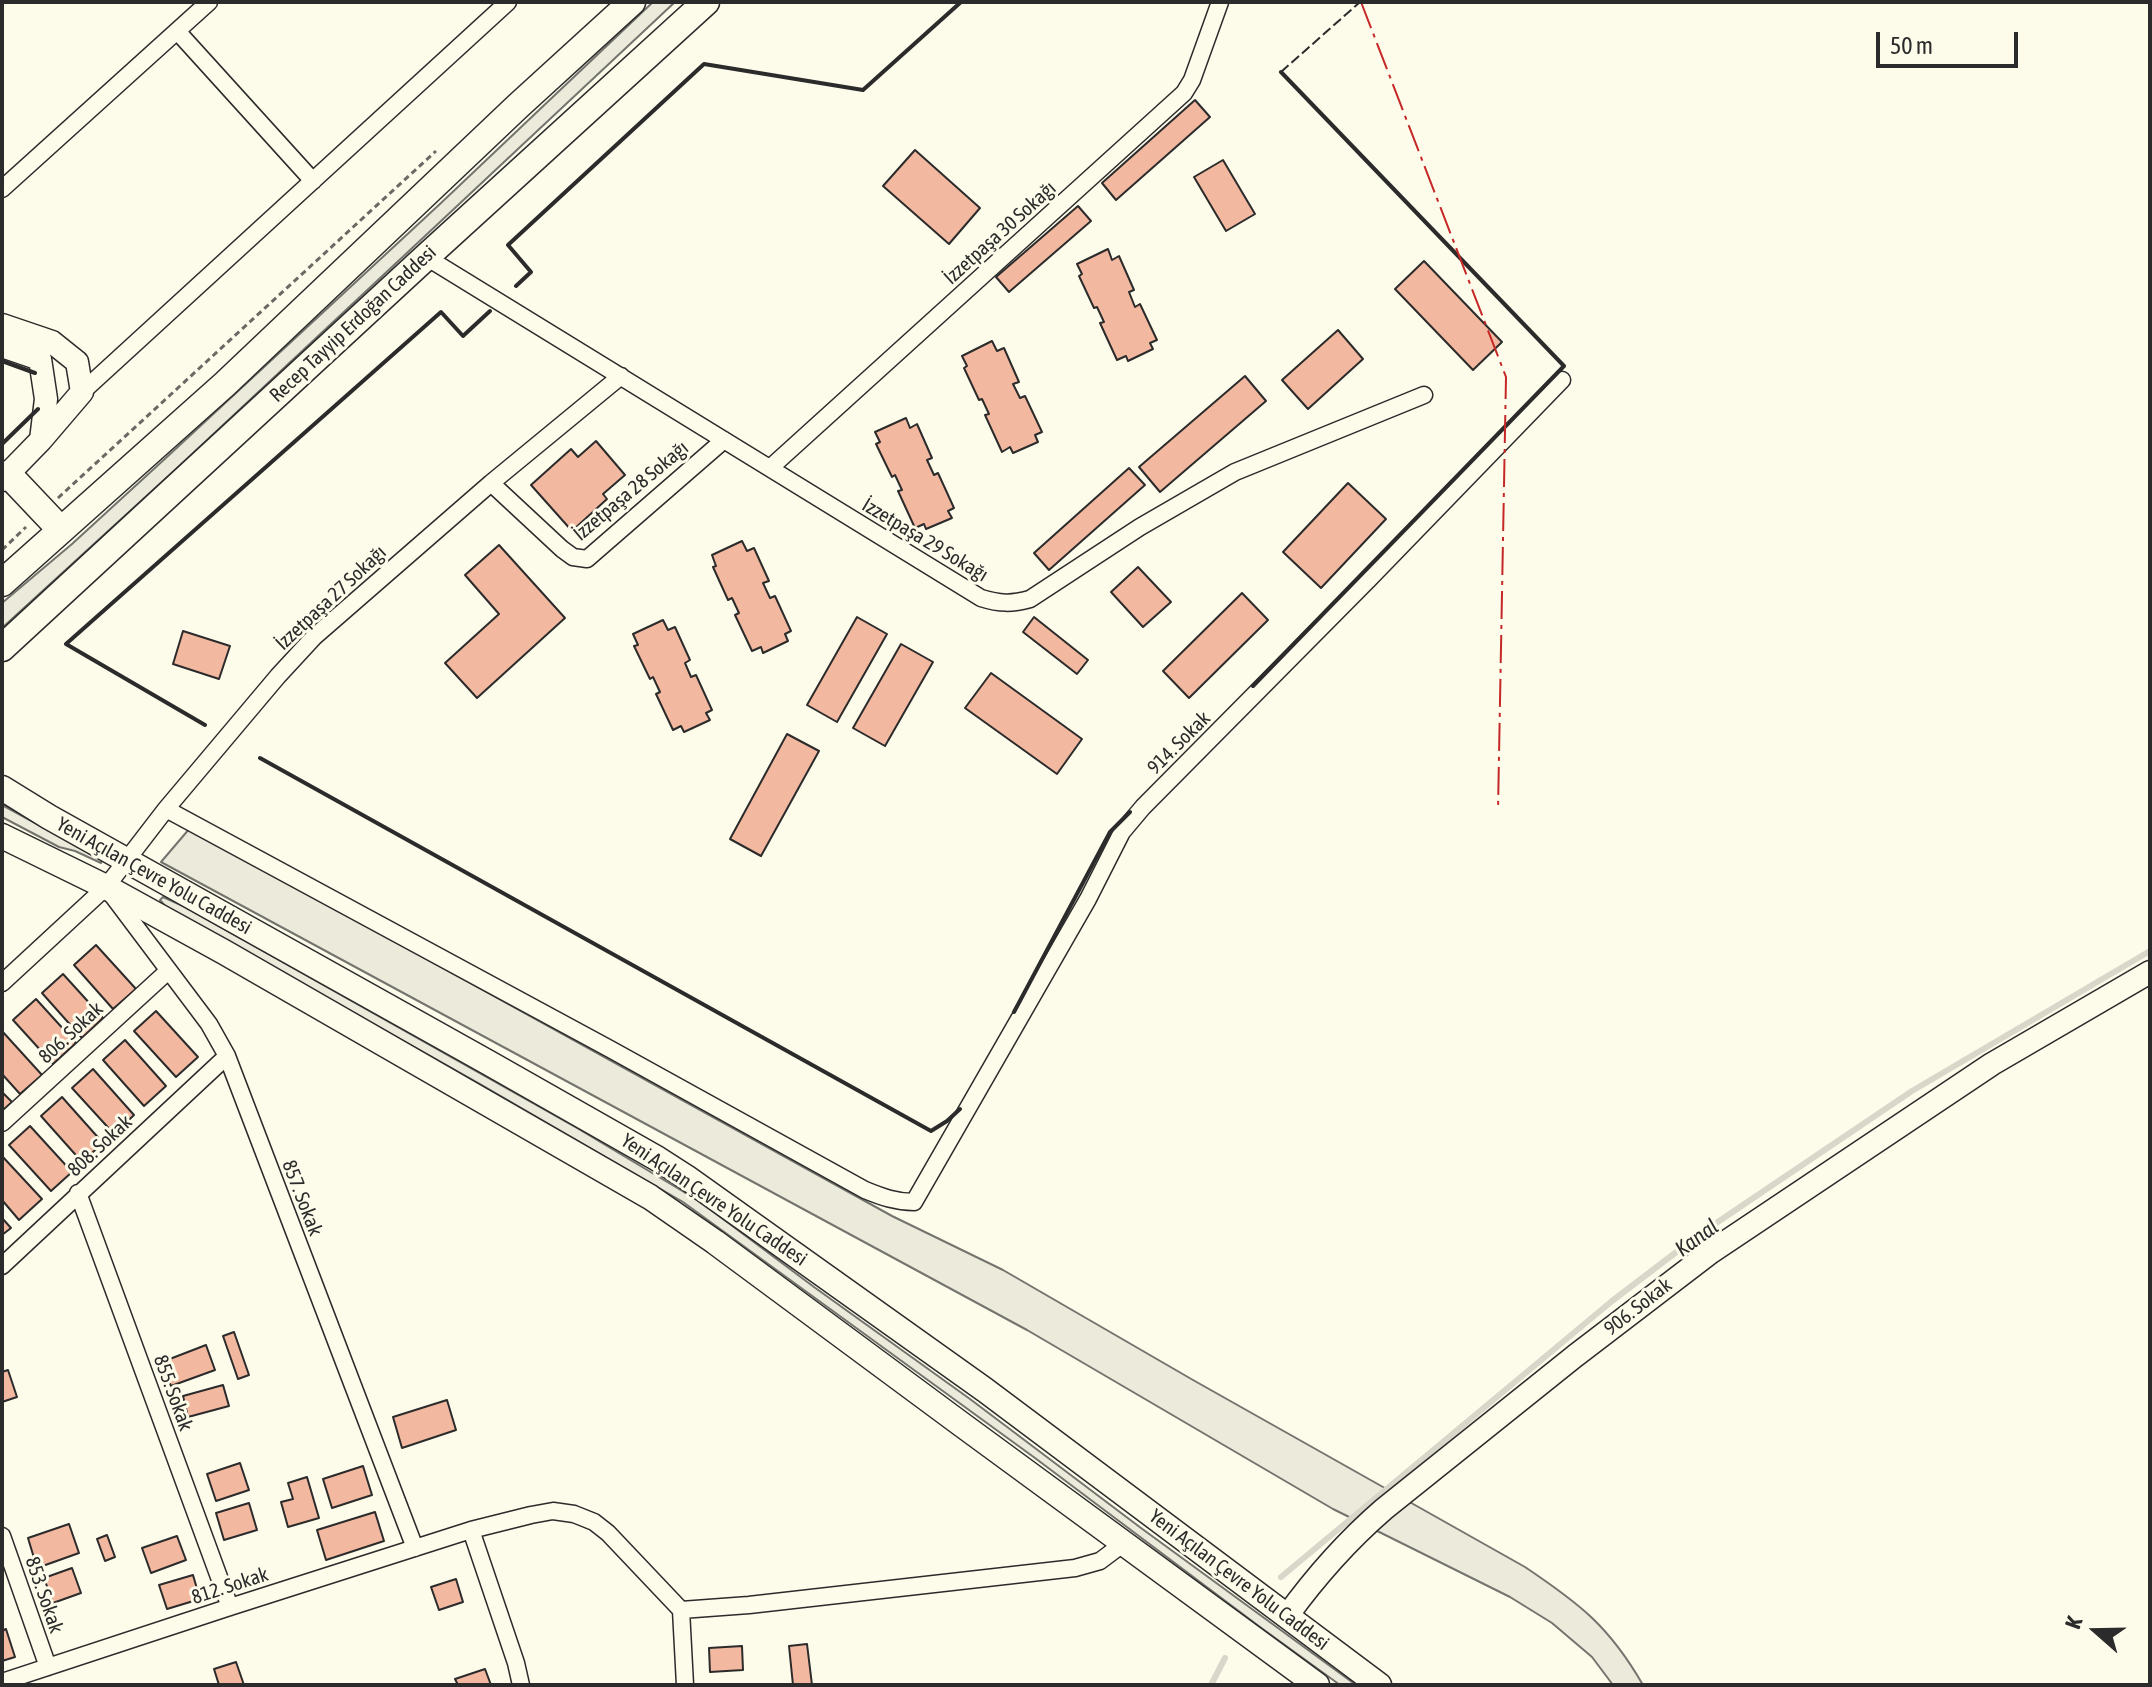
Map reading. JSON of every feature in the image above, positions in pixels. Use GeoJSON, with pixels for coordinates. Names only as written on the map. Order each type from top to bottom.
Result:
{"type":"FeatureCollection","features":[{"type":"Feature","properties":{"kind":"main road"},"geometry":{"type":"LineString","coordinates":[[2,583],[52,521],[225,384],[632,2]]}},
{"type":"Feature","properties":{"kind":"main road","name":"Recep Tayyip Erdoğan Caddesi"},"geometry":{"type":"LineString","coordinates":[[2,648],[706,2]]}},
{"type":"Feature","properties":{"kind":"main road"},"geometry":{"type":"LineString","coordinates":[[5,477],[52,521]]}},
{"type":"Feature","properties":{"kind":"main road","name":"Yeni Açılan Çevre Yolu Caddesi"},"geometry":{"type":"LineString","coordinates":[[2,788],[658,1159],[985,1390],[1379,1685]]}},
{"type":"Feature","properties":{"kind":"main road","name":"Yeni Açılan Çevre Yolu Caddesi"},"geometry":{"type":"LineString","coordinates":[[2,836],[106,887],[224,952],[650,1197],[1317,1685]]}},
{"type":"Feature","properties":{"kind":"street"},"geometry":{"type":"LineString","coordinates":[[5,477],[82,392],[508,2]]}},
{"type":"Feature","properties":{"kind":"street","name":"İzzetpaşa 30 Sokağı"},"geometry":{"type":"LineString","coordinates":[[770,468],[1184,93],[1192,80],[1220,2]]}},
{"type":"Feature","properties":{"kind":"street"},"geometry":{"type":"LineString","coordinates":[[2,189],[203,4]]}},
{"type":"Feature","properties":{"kind":"street"},"geometry":{"type":"LineString","coordinates":[[177,31],[313,181]]}},
{"type":"Feature","properties":{"kind":"street","name":"İzzetpaşa 29 Sokağı"},"geometry":{"type":"LineString","coordinates":[[426,257],[981,598],[996,603],[1012,604],[1030,599],[1140,527],[1235,472],[1424,395]]}},
{"type":"Feature","properties":{"kind":"street"},"geometry":{"type":"LineString","coordinates":[[2,325],[52,342],[77,362],[82,392]]}},
{"type":"Feature","properties":{"kind":"street"},"geometry":{"type":"LineString","coordinates":[[2,346],[40,359],[46,399],[41,440]]}},
{"type":"Feature","properties":{"kind":"street","name":"İzzetpaşa 27 Sokağı"},"geometry":{"type":"LineString","coordinates":[[2,983],[106,887],[166,809],[314,637],[491,483],[621,376]]}},
{"type":"Feature","properties":{"kind":"street","name":"914. Sokak"},"geometry":{"type":"LineString","coordinates":[[166,809],[865,1190],[886,1199],[914,1202],[1088,899],[1122,832],[1562,380]]}},
{"type":"Feature","properties":{"kind":"street","name":"İzzetpaşa 28 Sokağı"},"geometry":{"type":"LineString","coordinates":[[491,483],[562,549],[573,557],[587,559],[724,440]]}},
{"type":"Feature","properties":{"kind":"street","name":"857. Sokak"},"geometry":{"type":"LineString","coordinates":[[106,887],[209,1024],[227,1056],[415,1548]]}},
{"type":"Feature","properties":{"kind":"street","name":"806. Sokak"},"geometry":{"type":"LineString","coordinates":[[2,1123],[168,971]]}},
{"type":"Feature","properties":{"kind":"street","name":"906. Sokak"},"geometry":{"type":"LineString","coordinates":[[1287,1616],[1331,1560],[1384,1509],[1699,1260],[1992,1064],[2150,972]]}},
{"type":"Feature","properties":{"kind":"street","name":"808. Sokak"},"geometry":{"type":"LineString","coordinates":[[2,1266],[227,1056]]}},
{"type":"Feature","properties":{"kind":"street","name":"855. Sokak"},"geometry":{"type":"LineString","coordinates":[[78,1193],[230,1607]]}},
{"type":"Feature","properties":{"kind":"street","name":"812. Sokak"},"geometry":{"type":"LineString","coordinates":[[2,1682],[471,1530],[553,1511],[574,1514],[594,1522],[681,1610]]}},
{"type":"Feature","properties":{"kind":"street"},"geometry":{"type":"LineString","coordinates":[[471,1530],[521,1685]]}},
{"type":"Feature","properties":{"kind":"street","name":"853. Sokak"},"geometry":{"type":"LineString","coordinates":[[2,1536],[48,1667]]}},
{"type":"Feature","properties":{"kind":"street"},"geometry":{"type":"LineString","coordinates":[[685,1685],[681,1610],[1075,1568],[1100,1561],[1124,1543]]}},
{"type":"Feature","properties":{"kind":"path"},"geometry":{"type":"LineString","coordinates":[[2,550],[52,521],[436,151]]}},
{"type":"Feature","properties":{"kind":"shaded area"},"geometry":{"type":"Polygon","coordinates":[[[653,2],[675,2],[2,628],[2,603],[168,456],[653,2]]]}},
{"type":"Feature","properties":{"kind":"shaded area"},"geometry":{"type":"Polygon","coordinates":[[[2,805],[102,859],[101,863],[59,847],[2,817],[2,805]]]}},
{"type":"Feature","properties":{"kind":"shaded area"},"geometry":{"type":"Polygon","coordinates":[[[190,828],[892,1216],[1003,1270],[1525,1567],[1562,1593],[1605,1631],[1643,1685],[1613,1685],[1592,1657],[1552,1623],[1510,1597],[1333,1509],[1027,1330],[161,862],[190,828]]]}},
{"type":"Feature","properties":{"kind":"shaded area"},"geometry":{"type":"Polygon","coordinates":[[[163,897],[577,1128],[699,1201],[1356,1685],[1340,1685],[683,1202],[166,907],[160,900],[163,897]]]}},
{"type":"Feature","properties":{"kind":"building"},"geometry":{"type":"Polygon","coordinates":[[[1195,100],[1210,117],[1116,200],[1102,183],[1195,100]]]}},
{"type":"Feature","properties":{"kind":"building"},"geometry":{"type":"Polygon","coordinates":[[[915,150],[980,208],[949,244],[883,186],[915,150]]]}},
{"type":"Feature","properties":{"kind":"building"},"geometry":{"type":"Polygon","coordinates":[[[1223,160],[1255,214],[1226,231],[1194,177],[1223,160]]]}},
{"type":"Feature","properties":{"kind":"building"},"geometry":{"type":"Polygon","coordinates":[[[1078,206],[1091,221],[1009,292],[996,277],[1078,206]]]}},
{"type":"Feature","properties":{"kind":"building"},"geometry":{"type":"Polygon","coordinates":[[[1108,249],[1112,260],[1119,256],[1134,290],[1129,292],[1135,307],[1140,304],[1157,340],[1150,343],[1153,349],[1128,361],[1126,356],[1117,360],[1100,323],[1104,322],[1079,276],[1082,274],[1077,264],[1108,249]]]}},
{"type":"Feature","properties":{"kind":"building"},"geometry":{"type":"Polygon","coordinates":[[[1424,261],[1502,342],[1473,370],[1395,289],[1424,261]]]}},
{"type":"Feature","properties":{"kind":"building"},"geometry":{"type":"Polygon","coordinates":[[[1338,330],[1363,359],[1308,409],[1282,380],[1338,330]]]}},
{"type":"Feature","properties":{"kind":"building"},"geometry":{"type":"Polygon","coordinates":[[[992,341],[997,351],[1004,348],[1019,382],[1013,384],[1020,398],[1025,396],[1042,432],[1035,435],[1038,442],[1013,453],[1010,447],[1002,452],[985,415],[989,414],[964,368],[967,366],[962,356],[992,341]]]}},
{"type":"Feature","properties":{"kind":"building"},"geometry":{"type":"Polygon","coordinates":[[[1245,376],[1266,401],[1160,492],[1139,467],[1245,376]]]}},
{"type":"Feature","properties":{"kind":"building"},"geometry":{"type":"Polygon","coordinates":[[[906,418],[910,428],[917,424],[932,458],[927,460],[934,475],[938,473],[954,508],[948,511],[952,518],[926,529],[924,524],[915,528],[898,491],[902,490],[876,444],[880,442],[875,432],[906,418]]]}},
{"type":"Feature","properties":{"kind":"building"},"geometry":{"type":"Polygon","coordinates":[[[596,441],[625,475],[603,494],[607,499],[572,531],[531,485],[571,449],[578,457],[596,441]]]}},
{"type":"Feature","properties":{"kind":"building"},"geometry":{"type":"Polygon","coordinates":[[[1129,468],[1145,485],[1049,570],[1034,553],[1129,468]]]}},
{"type":"Feature","properties":{"kind":"building"},"geometry":{"type":"Polygon","coordinates":[[[1348,483],[1386,519],[1321,588],[1283,552],[1348,483]]]}},
{"type":"Feature","properties":{"kind":"building"},"geometry":{"type":"Polygon","coordinates":[[[742,541],[747,551],[754,548],[769,581],[763,583],[770,598],[775,596],[791,631],[785,634],[788,641],[763,653],[761,647],[752,651],[735,615],[739,613],[732,598],[728,600],[713,567],[716,566],[712,555],[742,541]]]}},
{"type":"Feature","properties":{"kind":"building"},"geometry":{"type":"Polygon","coordinates":[[[499,545],[565,618],[477,698],[445,663],[499,614],[465,575],[499,545]]]}},
{"type":"Feature","properties":{"kind":"building"},"geometry":{"type":"Polygon","coordinates":[[[1138,567],[1171,602],[1143,627],[1111,592],[1138,567]]]}},
{"type":"Feature","properties":{"kind":"building"},"geometry":{"type":"Polygon","coordinates":[[[1242,593],[1268,620],[1189,698],[1163,671],[1242,593]]]}},
{"type":"Feature","properties":{"kind":"building"},"geometry":{"type":"Polygon","coordinates":[[[857,617],[887,634],[837,722],[807,705],[857,617]]]}},
{"type":"Feature","properties":{"kind":"building"},"geometry":{"type":"Polygon","coordinates":[[[1034,617],[1088,660],[1077,674],[1023,632],[1034,617]]]}},
{"type":"Feature","properties":{"kind":"building"},"geometry":{"type":"Polygon","coordinates":[[[663,620],[668,630],[675,627],[690,660],[685,663],[691,677],[696,675],[712,710],[706,713],[710,720],[684,732],[681,726],[673,730],[656,694],[660,692],[634,646],[638,645],[633,634],[663,620]]]}},
{"type":"Feature","properties":{"kind":"building"},"geometry":{"type":"Polygon","coordinates":[[[183,631],[230,646],[219,679],[173,664],[183,631]]]}},
{"type":"Feature","properties":{"kind":"building"},"geometry":{"type":"Polygon","coordinates":[[[901,644],[933,662],[885,746],[853,728],[901,644]]]}},
{"type":"Feature","properties":{"kind":"building"},"geometry":{"type":"Polygon","coordinates":[[[991,673],[1082,739],[1057,774],[965,708],[991,673]]]}},
{"type":"Feature","properties":{"kind":"building"},"geometry":{"type":"Polygon","coordinates":[[[787,734],[819,751],[761,856],[730,839],[787,734]]]}},
{"type":"Feature","properties":{"kind":"building"},"geometry":{"type":"Polygon","coordinates":[[[96,945],[136,989],[113,1009],[74,965],[96,945]]]}},
{"type":"Feature","properties":{"kind":"building"},"geometry":{"type":"Polygon","coordinates":[[[63,974],[103,1018],[82,1038],[42,993],[63,974]]]}},
{"type":"Feature","properties":{"kind":"building"},"geometry":{"type":"Polygon","coordinates":[[[36,999],[76,1043],[53,1064],[13,1020],[36,999]]]}},
{"type":"Feature","properties":{"kind":"building"},"geometry":{"type":"Polygon","coordinates":[[[156,1011],[198,1057],[176,1077],[134,1031],[156,1011]]]}},
{"type":"Feature","properties":{"kind":"building"},"geometry":{"type":"Polygon","coordinates":[[[2,1031],[42,1075],[20,1094],[2,1074],[2,1031]]]}},
{"type":"Feature","properties":{"kind":"building"},"geometry":{"type":"Polygon","coordinates":[[[125,1040],[166,1086],[144,1106],[103,1060],[125,1040]]]}},
{"type":"Feature","properties":{"kind":"building"},"geometry":{"type":"Polygon","coordinates":[[[93,1069],[134,1115],[114,1134],[72,1088],[93,1069]]]}},
{"type":"Feature","properties":{"kind":"building"},"geometry":{"type":"Polygon","coordinates":[[[2,1092],[12,1102],[2,1111],[2,1092]]]}},
{"type":"Feature","properties":{"kind":"building"},"geometry":{"type":"Polygon","coordinates":[[[62,1097],[103,1143],[82,1162],[41,1116],[62,1097]]]}},
{"type":"Feature","properties":{"kind":"building"},"geometry":{"type":"Polygon","coordinates":[[[30,1126],[72,1172],[51,1191],[9,1145],[30,1126]]]}},
{"type":"Feature","properties":{"kind":"building"},"geometry":{"type":"Polygon","coordinates":[[[2,1156],[42,1199],[19,1220],[2,1200],[2,1156]]]}},
{"type":"Feature","properties":{"kind":"building"},"geometry":{"type":"Polygon","coordinates":[[[2,1218],[11,1228],[2,1235],[2,1218]]]}},
{"type":"Feature","properties":{"kind":"building"},"geometry":{"type":"Polygon","coordinates":[[[234,1332],[249,1375],[238,1379],[223,1336],[234,1332]]]}},
{"type":"Feature","properties":{"kind":"building"},"geometry":{"type":"Polygon","coordinates":[[[206,1345],[215,1370],[171,1386],[162,1362],[206,1345]]]}},
{"type":"Feature","properties":{"kind":"building"},"geometry":{"type":"Polygon","coordinates":[[[8,1370],[17,1397],[2,1402],[2,1372],[8,1370]]]}},
{"type":"Feature","properties":{"kind":"building"},"geometry":{"type":"Polygon","coordinates":[[[223,1385],[229,1406],[188,1417],[183,1396],[223,1385]]]}},
{"type":"Feature","properties":{"kind":"building"},"geometry":{"type":"Polygon","coordinates":[[[447,1400],[456,1430],[402,1448],[393,1417],[447,1400]]]}},
{"type":"Feature","properties":{"kind":"building"},"geometry":{"type":"Polygon","coordinates":[[[240,1463],[249,1490],[216,1501],[207,1474],[240,1463]]]}},
{"type":"Feature","properties":{"kind":"building"},"geometry":{"type":"Polygon","coordinates":[[[363,1466],[372,1495],[332,1508],[323,1479],[363,1466]]]}},
{"type":"Feature","properties":{"kind":"building"},"geometry":{"type":"Polygon","coordinates":[[[307,1477],[319,1518],[288,1527],[281,1502],[293,1499],[288,1483],[307,1477]]]}},
{"type":"Feature","properties":{"kind":"building"},"geometry":{"type":"Polygon","coordinates":[[[249,1503],[257,1530],[224,1540],[216,1513],[249,1503]]]}},
{"type":"Feature","properties":{"kind":"building"},"geometry":{"type":"Polygon","coordinates":[[[375,1512],[384,1541],[326,1560],[317,1530],[375,1512]]]}},
{"type":"Feature","properties":{"kind":"building"},"geometry":{"type":"Polygon","coordinates":[[[69,1524],[79,1553],[37,1568],[28,1538],[69,1524]]]}},
{"type":"Feature","properties":{"kind":"building"},"geometry":{"type":"Polygon","coordinates":[[[107,1535],[115,1557],[105,1561],[97,1539],[107,1535]]]}},
{"type":"Feature","properties":{"kind":"building"},"geometry":{"type":"Polygon","coordinates":[[[177,1536],[186,1560],[151,1573],[142,1548],[177,1536]]]}},
{"type":"Feature","properties":{"kind":"building"},"geometry":{"type":"Polygon","coordinates":[[[72,1568],[81,1593],[53,1603],[44,1578],[72,1568]]]}},
{"type":"Feature","properties":{"kind":"building"},"geometry":{"type":"Polygon","coordinates":[[[193,1575],[200,1599],[167,1609],[159,1585],[193,1575]]]}},
{"type":"Feature","properties":{"kind":"building"},"geometry":{"type":"Polygon","coordinates":[[[456,1579],[463,1602],[439,1610],[431,1587],[456,1579]]]}},
{"type":"Feature","properties":{"kind":"building"},"geometry":{"type":"Polygon","coordinates":[[[6,1629],[15,1657],[2,1661],[2,1631],[6,1629]]]}},
{"type":"Feature","properties":{"kind":"building"},"geometry":{"type":"Polygon","coordinates":[[[807,1644],[812,1685],[793,1685],[789,1646],[807,1644]]]}},
{"type":"Feature","properties":{"kind":"building"},"geometry":{"type":"Polygon","coordinates":[[[742,1646],[743,1670],[710,1672],[709,1648],[742,1646]]]}},
{"type":"Feature","properties":{"kind":"building"},"geometry":{"type":"Polygon","coordinates":[[[236,1662],[244,1685],[219,1685],[214,1669],[236,1662]]]}},
{"type":"Feature","properties":{"kind":"building"},"geometry":{"type":"Polygon","coordinates":[[[485,1669],[491,1685],[458,1685],[455,1679],[485,1669]]]}},
{"type":"Feature","properties":{"kind":"waterway","name":"Kanal"},"geometry":{"type":"LineString","coordinates":[[1281,1577],[1612,1301],[1700,1234],[1912,1091],[2150,951]]}},
{"type":"Feature","properties":{"kind":"waterway","name":"Kanal"},"geometry":{"type":"LineString","coordinates":[[1211,1685],[1225,1658]]}},
{"type":"Feature","properties":{"kind":"fence"},"geometry":{"type":"LineString","coordinates":[[1281,72],[1360,2]]}},
{"type":"Feature","properties":{"kind":"wall"},"geometry":{"type":"LineString","coordinates":[[516,286],[531,272],[508,245],[704,64],[863,90],[961,2]]}},
{"type":"Feature","properties":{"kind":"wall"},"geometry":{"type":"LineString","coordinates":[[1253,686],[1564,366],[1281,72]]}},
{"type":"Feature","properties":{"kind":"wall"},"geometry":{"type":"LineString","coordinates":[[205,725],[66,644],[441,312],[463,336],[490,311]]}},
{"type":"Feature","properties":{"kind":"wall"},"geometry":{"type":"LineString","coordinates":[[2,361],[35,373]]}},
{"type":"Feature","properties":{"kind":"wall"},"geometry":{"type":"LineString","coordinates":[[2,444],[38,409]]}},
{"type":"Feature","properties":{"kind":"wall"},"geometry":{"type":"LineString","coordinates":[[260,758],[931,1131],[960,1109]]}},
{"type":"Feature","properties":{"kind":"wall"},"geometry":{"type":"LineString","coordinates":[[1014,1012],[1110,832],[1130,812]]}},
{"type":"Feature","properties":{"kind":"power"},"geometry":{"type":"LineString","coordinates":[[1361,2],[1506,377],[1498,810]]}}]}
